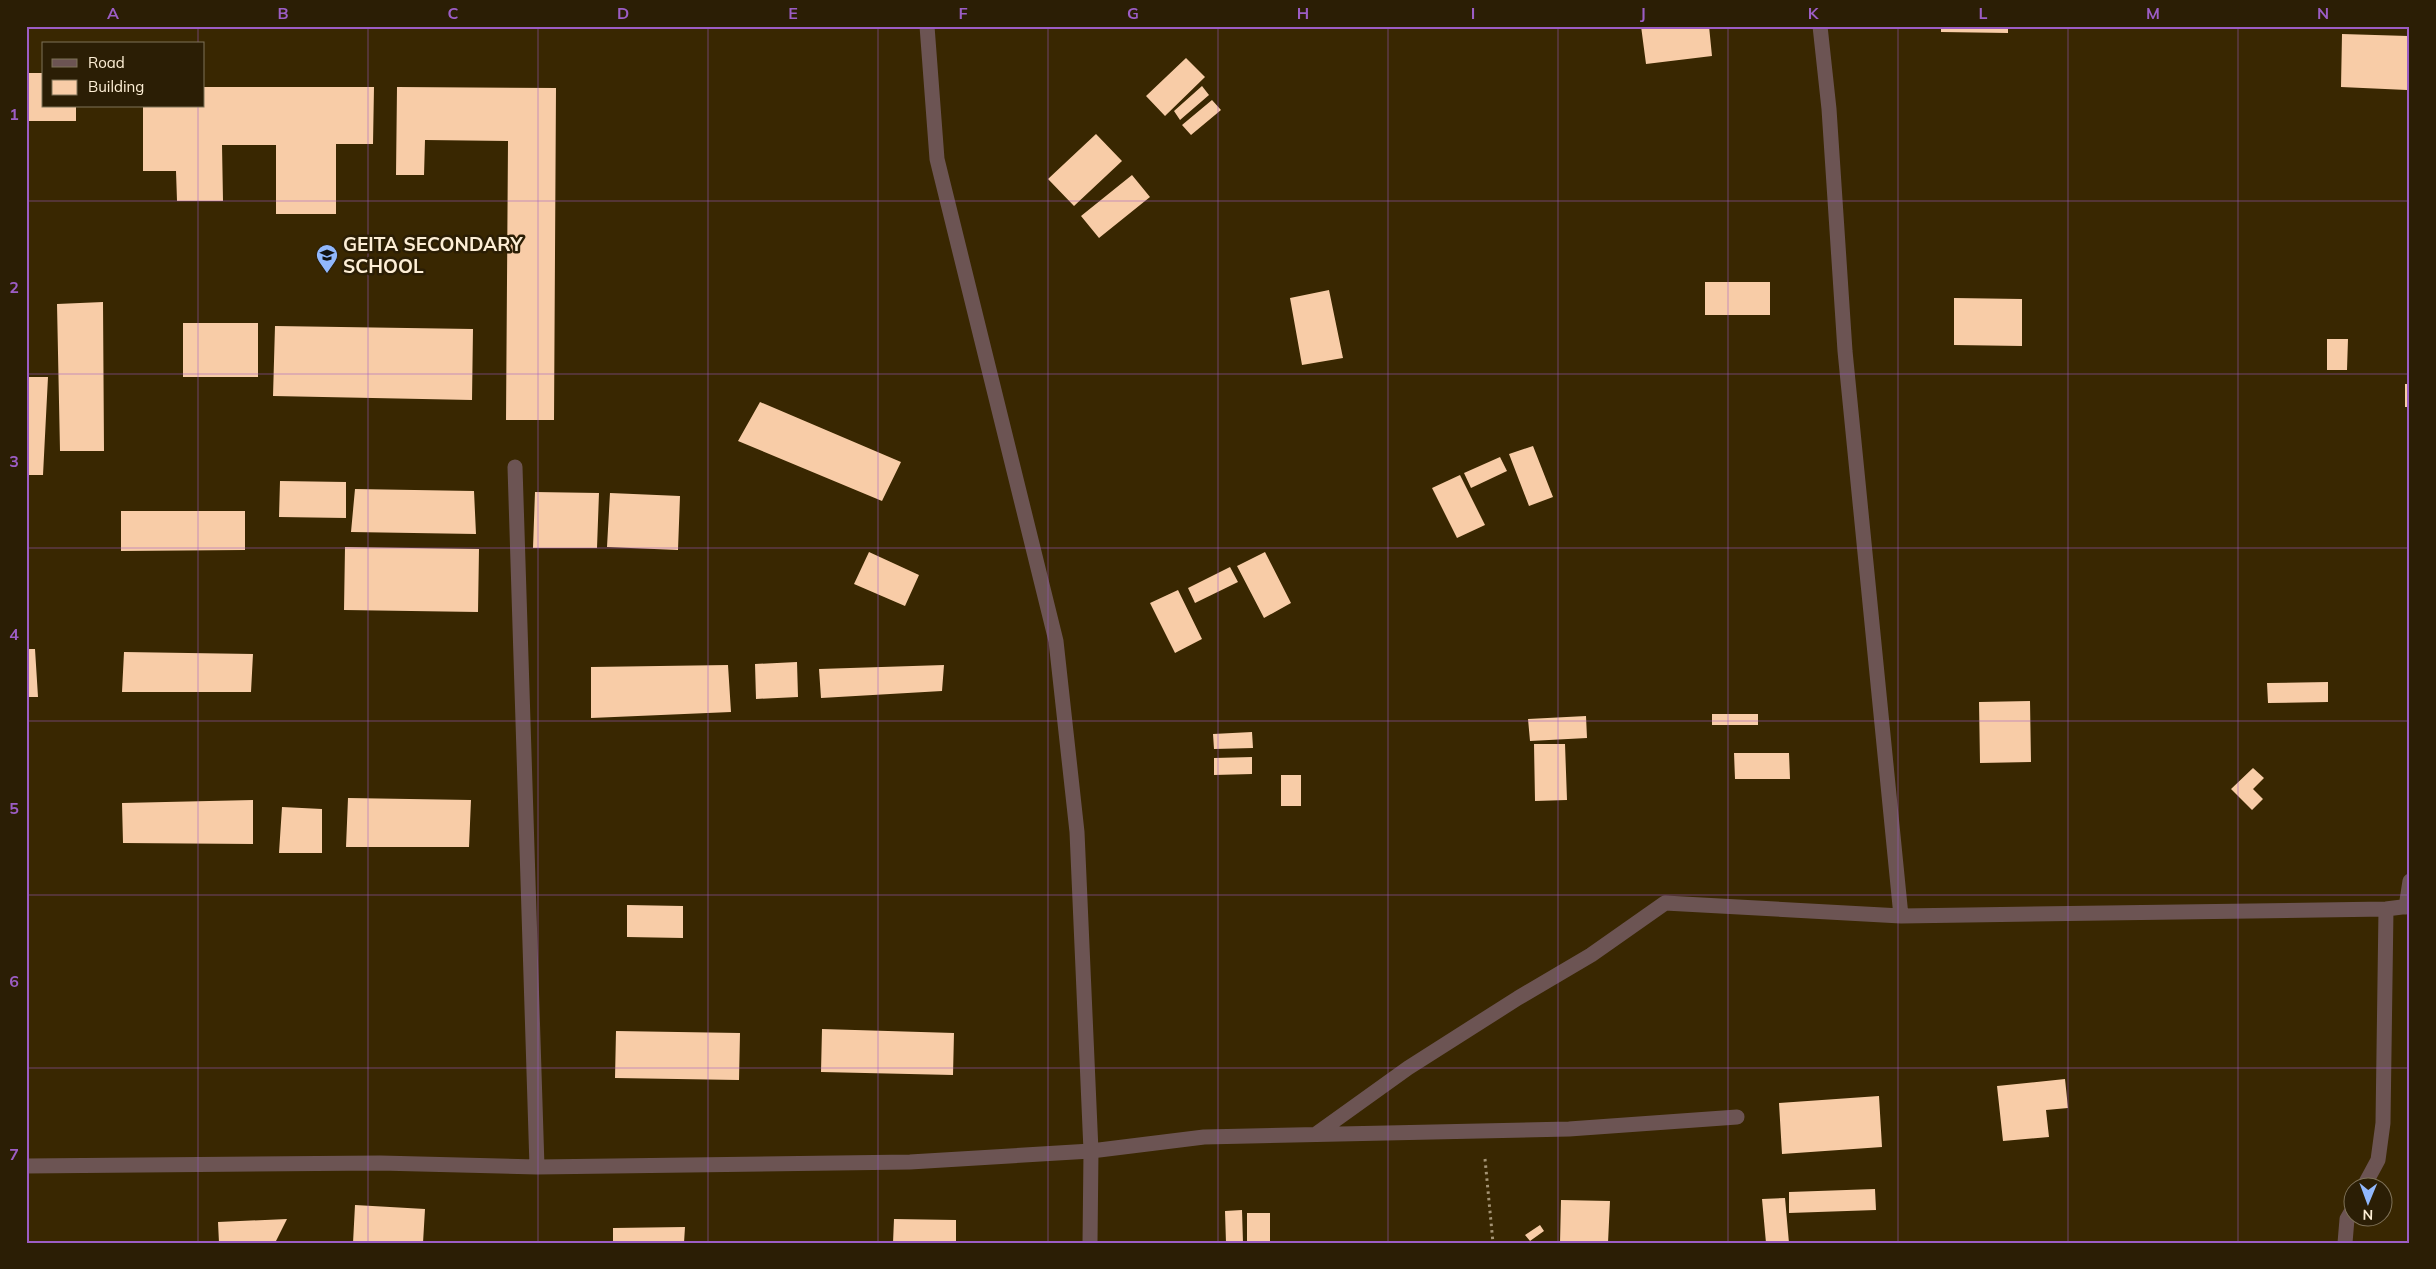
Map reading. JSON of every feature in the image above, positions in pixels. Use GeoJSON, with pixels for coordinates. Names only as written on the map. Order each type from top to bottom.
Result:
{"type":"FeatureCollection","features":[{"type":"Feature","properties":{"kind":"street"},"geometry":{"type":"LineString","coordinates":[[927,26],[937,159],[1056,641],[1077,832],[1091,1151],[1090,1243]]}},
{"type":"Feature","properties":{"kind":"street"},"geometry":{"type":"LineString","coordinates":[[1820,26],[1829,108],[1845,351],[1901,916]]}},
{"type":"Feature","properties":{"kind":"street"},"geometry":{"type":"LineString","coordinates":[[515,467],[537,1167]]}},
{"type":"Feature","properties":{"kind":"street"},"geometry":{"type":"LineString","coordinates":[[1316,1134],[1408,1068],[1518,998],[1591,955],[1665,903],[1901,916],[2386,909],[2408,906],[2410,880]]}},
{"type":"Feature","properties":{"kind":"street"},"geometry":{"type":"LineString","coordinates":[[2369,1176],[2378,1160],[2383,1122],[2386,909]]}},
{"type":"Feature","properties":{"kind":"street"},"geometry":{"type":"LineString","coordinates":[[26,1166],[380,1163],[537,1167],[910,1162],[1091,1151],[1204,1137],[1569,1129],[1737,1118]]}},
{"type":"Feature","properties":{"kind":"street"},"geometry":{"type":"LineString","coordinates":[[2345,1243],[2346,1226]]}},
{"type":"Feature","properties":{"kind":"path"},"geometry":{"type":"LineString","coordinates":[[1481,1131],[1492,1208],[1494,1243]]}},
{"type":"Feature","properties":{"kind":"building"},"geometry":{"type":"Polygon","coordinates":[[[1641,26],[1709,26],[1712,56],[1646,64],[1641,26]]]}},
{"type":"Feature","properties":{"kind":"building"},"geometry":{"type":"Polygon","coordinates":[[[1941,26],[2008,26],[2008,33],[1941,32],[1941,26]]]}},
{"type":"Feature","properties":{"kind":"building"},"geometry":{"type":"Polygon","coordinates":[[[2342,34],[2408,36],[2407,90],[2341,87],[2342,34]]]}},
{"type":"Feature","properties":{"kind":"building"},"geometry":{"type":"Polygon","coordinates":[[[1186,58],[1205,77],[1165,116],[1146,96],[1186,58]]]}},
{"type":"Feature","properties":{"kind":"building"},"geometry":{"type":"Polygon","coordinates":[[[26,73],[42,73],[42,108],[76,108],[76,121],[26,121],[26,73]]]}},
{"type":"Feature","properties":{"kind":"building"},"geometry":{"type":"Polygon","coordinates":[[[1202,86],[1209,95],[1180,120],[1174,111],[1202,86]]]}},
{"type":"Feature","properties":{"kind":"building"},"geometry":{"type":"Polygon","coordinates":[[[205,87],[374,87],[373,144],[336,144],[336,214],[276,214],[276,145],[222,145],[223,201],[177,201],[176,171],[143,171],[143,108],[205,108],[205,87]]]}},
{"type":"Feature","properties":{"kind":"building"},"geometry":{"type":"Polygon","coordinates":[[[397,87],[556,88],[554,420],[506,420],[508,141],[425,140],[424,175],[396,175],[397,87]]]}},
{"type":"Feature","properties":{"kind":"building"},"geometry":{"type":"Polygon","coordinates":[[[1212,100],[1221,110],[1191,135],[1182,125],[1212,100]]]}},
{"type":"Feature","properties":{"kind":"building"},"geometry":{"type":"Polygon","coordinates":[[[1096,134],[1122,161],[1074,206],[1048,179],[1096,134]]]}},
{"type":"Feature","properties":{"kind":"building"},"geometry":{"type":"Polygon","coordinates":[[[1132,175],[1150,197],[1099,238],[1081,216],[1132,175]]]}},
{"type":"Feature","properties":{"kind":"building"},"geometry":{"type":"Polygon","coordinates":[[[1705,282],[1770,282],[1770,315],[1705,315],[1705,282]]]}},
{"type":"Feature","properties":{"kind":"building"},"geometry":{"type":"Polygon","coordinates":[[[1329,290],[1343,358],[1302,365],[1290,298],[1329,290]]]}},
{"type":"Feature","properties":{"kind":"building"},"geometry":{"type":"Polygon","coordinates":[[[1954,298],[2022,299],[2022,346],[1954,345],[1954,298]]]}},
{"type":"Feature","properties":{"kind":"building"},"geometry":{"type":"Polygon","coordinates":[[[103,302],[104,451],[60,451],[57,304],[103,302]]]}},
{"type":"Feature","properties":{"kind":"building"},"geometry":{"type":"Polygon","coordinates":[[[183,323],[258,323],[258,377],[183,377],[183,323]]]}},
{"type":"Feature","properties":{"kind":"building"},"geometry":{"type":"Polygon","coordinates":[[[275,326],[473,329],[472,400],[273,396],[275,326]]]}},
{"type":"Feature","properties":{"kind":"building"},"geometry":{"type":"Polygon","coordinates":[[[2327,339],[2348,339],[2347,370],[2327,370],[2327,339]]]}},
{"type":"Feature","properties":{"kind":"building"},"geometry":{"type":"Polygon","coordinates":[[[26,377],[48,377],[43,475],[26,475],[26,377]]]}},
{"type":"Feature","properties":{"kind":"building"},"geometry":{"type":"Polygon","coordinates":[[[2405,384],[2410,384],[2410,407],[2405,407],[2405,384]]]}},
{"type":"Feature","properties":{"kind":"building"},"geometry":{"type":"Polygon","coordinates":[[[760,402],[901,462],[882,501],[738,441],[760,402]]]}},
{"type":"Feature","properties":{"kind":"building"},"geometry":{"type":"Polygon","coordinates":[[[1533,446],[1553,497],[1529,506],[1509,454],[1533,446]]]}},
{"type":"Feature","properties":{"kind":"building"},"geometry":{"type":"Polygon","coordinates":[[[1500,457],[1507,471],[1471,488],[1464,473],[1500,457]]]}},
{"type":"Feature","properties":{"kind":"building"},"geometry":{"type":"Polygon","coordinates":[[[1460,475],[1485,525],[1457,538],[1432,488],[1460,475]]]}},
{"type":"Feature","properties":{"kind":"building"},"geometry":{"type":"Polygon","coordinates":[[[280,481],[346,482],[346,518],[279,517],[280,481]]]}},
{"type":"Feature","properties":{"kind":"building"},"geometry":{"type":"Polygon","coordinates":[[[355,489],[474,491],[476,534],[351,532],[355,489]]]}},
{"type":"Feature","properties":{"kind":"building"},"geometry":{"type":"Polygon","coordinates":[[[535,492],[599,493],[597,548],[533,548],[535,492]]]}},
{"type":"Feature","properties":{"kind":"building"},"geometry":{"type":"Polygon","coordinates":[[[610,493],[680,496],[678,550],[607,547],[610,493]]]}},
{"type":"Feature","properties":{"kind":"building"},"geometry":{"type":"Polygon","coordinates":[[[121,511],[245,511],[245,550],[121,551],[121,511]]]}},
{"type":"Feature","properties":{"kind":"building"},"geometry":{"type":"Polygon","coordinates":[[[345,547],[479,549],[478,612],[344,610],[345,547]]]}},
{"type":"Feature","properties":{"kind":"building"},"geometry":{"type":"Polygon","coordinates":[[[869,552],[919,575],[905,606],[854,584],[869,552]]]}},
{"type":"Feature","properties":{"kind":"building"},"geometry":{"type":"Polygon","coordinates":[[[1265,552],[1291,603],[1264,618],[1237,566],[1265,552]]]}},
{"type":"Feature","properties":{"kind":"building"},"geometry":{"type":"Polygon","coordinates":[[[1230,567],[1238,582],[1195,603],[1188,588],[1230,567]]]}},
{"type":"Feature","properties":{"kind":"building"},"geometry":{"type":"Polygon","coordinates":[[[1178,590],[1202,639],[1175,653],[1150,603],[1178,590]]]}},
{"type":"Feature","properties":{"kind":"building"},"geometry":{"type":"Polygon","coordinates":[[[26,649],[35,649],[38,697],[26,697],[26,649]]]}},
{"type":"Feature","properties":{"kind":"building"},"geometry":{"type":"Polygon","coordinates":[[[124,652],[253,654],[251,692],[122,692],[124,652]]]}},
{"type":"Feature","properties":{"kind":"building"},"geometry":{"type":"Polygon","coordinates":[[[797,662],[798,697],[756,699],[755,664],[797,662]]]}},
{"type":"Feature","properties":{"kind":"building"},"geometry":{"type":"Polygon","coordinates":[[[728,665],[731,712],[591,718],[591,667],[728,665]]]}},
{"type":"Feature","properties":{"kind":"building"},"geometry":{"type":"Polygon","coordinates":[[[944,665],[942,691],[821,698],[819,669],[944,665]]]}},
{"type":"Feature","properties":{"kind":"building"},"geometry":{"type":"Polygon","coordinates":[[[2328,682],[2328,702],[2268,703],[2267,683],[2328,682]]]}},
{"type":"Feature","properties":{"kind":"building"},"geometry":{"type":"Polygon","coordinates":[[[2030,701],[2031,762],[1980,763],[1979,702],[2030,701]]]}},
{"type":"Feature","properties":{"kind":"building"},"geometry":{"type":"Polygon","coordinates":[[[1712,714],[1758,714],[1758,725],[1712,725],[1712,714]]]}},
{"type":"Feature","properties":{"kind":"building"},"geometry":{"type":"Polygon","coordinates":[[[1586,716],[1587,738],[1530,741],[1528,719],[1586,716]]]}},
{"type":"Feature","properties":{"kind":"building"},"geometry":{"type":"Polygon","coordinates":[[[1252,732],[1253,748],[1214,749],[1213,734],[1252,732]]]}},
{"type":"Feature","properties":{"kind":"building"},"geometry":{"type":"Polygon","coordinates":[[[1534,744],[1565,744],[1567,800],[1535,801],[1534,744]]]}},
{"type":"Feature","properties":{"kind":"building"},"geometry":{"type":"Polygon","coordinates":[[[1734,753],[1789,753],[1790,779],[1735,779],[1734,753]]]}},
{"type":"Feature","properties":{"kind":"building"},"geometry":{"type":"Polygon","coordinates":[[[1252,757],[1252,774],[1214,775],[1214,758],[1252,757]]]}},
{"type":"Feature","properties":{"kind":"building"},"geometry":{"type":"Polygon","coordinates":[[[2253,768],[2264,778],[2253,789],[2263,799],[2252,810],[2231,789],[2253,768]]]}},
{"type":"Feature","properties":{"kind":"building"},"geometry":{"type":"Polygon","coordinates":[[[1281,775],[1301,775],[1301,806],[1281,806],[1281,775]]]}},
{"type":"Feature","properties":{"kind":"building"},"geometry":{"type":"Polygon","coordinates":[[[348,798],[471,800],[469,847],[346,847],[348,798]]]}},
{"type":"Feature","properties":{"kind":"building"},"geometry":{"type":"Polygon","coordinates":[[[253,800],[253,844],[123,843],[122,803],[253,800]]]}},
{"type":"Feature","properties":{"kind":"building"},"geometry":{"type":"Polygon","coordinates":[[[282,807],[322,809],[322,853],[279,853],[282,807]]]}},
{"type":"Feature","properties":{"kind":"building"},"geometry":{"type":"Polygon","coordinates":[[[627,905],[683,906],[683,938],[627,937],[627,905]]]}},
{"type":"Feature","properties":{"kind":"building"},"geometry":{"type":"Polygon","coordinates":[[[822,1029],[954,1033],[953,1075],[821,1072],[822,1029]]]}},
{"type":"Feature","properties":{"kind":"building"},"geometry":{"type":"Polygon","coordinates":[[[616,1031],[740,1033],[739,1080],[615,1078],[616,1031]]]}},
{"type":"Feature","properties":{"kind":"building"},"geometry":{"type":"Polygon","coordinates":[[[2065,1079],[2068,1108],[2046,1110],[2049,1137],[2003,1141],[1997,1086],[2065,1079]]]}},
{"type":"Feature","properties":{"kind":"building"},"geometry":{"type":"Polygon","coordinates":[[[1879,1096],[1882,1147],[1782,1154],[1779,1103],[1879,1096]]]}},
{"type":"Feature","properties":{"kind":"building"},"geometry":{"type":"Polygon","coordinates":[[[1875,1189],[1876,1210],[1789,1213],[1789,1192],[1875,1189]]]}},
{"type":"Feature","properties":{"kind":"building"},"geometry":{"type":"Polygon","coordinates":[[[1785,1198],[1789,1243],[1766,1243],[1762,1199],[1785,1198]]]}},
{"type":"Feature","properties":{"kind":"building"},"geometry":{"type":"Polygon","coordinates":[[[1561,1200],[1610,1201],[1608,1243],[1560,1243],[1561,1200]]]}},
{"type":"Feature","properties":{"kind":"building"},"geometry":{"type":"Polygon","coordinates":[[[355,1205],[425,1209],[423,1243],[353,1243],[355,1205]]]}},
{"type":"Feature","properties":{"kind":"building"},"geometry":{"type":"Polygon","coordinates":[[[1242,1210],[1243,1243],[1226,1243],[1225,1211],[1242,1210]]]}},
{"type":"Feature","properties":{"kind":"building"},"geometry":{"type":"Polygon","coordinates":[[[1247,1213],[1270,1213],[1270,1243],[1247,1243],[1247,1213]]]}},
{"type":"Feature","properties":{"kind":"building"},"geometry":{"type":"Polygon","coordinates":[[[287,1219],[275,1243],[219,1243],[218,1222],[287,1219]]]}},
{"type":"Feature","properties":{"kind":"building"},"geometry":{"type":"Polygon","coordinates":[[[894,1219],[956,1220],[956,1243],[893,1243],[894,1219]]]}},
{"type":"Feature","properties":{"kind":"building"},"geometry":{"type":"Polygon","coordinates":[[[1540,1225],[1544,1231],[1530,1241],[1525,1235],[1540,1225]]]}},
{"type":"Feature","properties":{"kind":"building"},"geometry":{"type":"Polygon","coordinates":[[[685,1227],[684,1243],[613,1243],[613,1228],[685,1227]]]}},
{"type":"Feature","properties":{"kind":"place","name":"GEITA SECONDARY SCHOOL"},"geometry":{"type":"Point","coordinates":[327,274]}}]}
